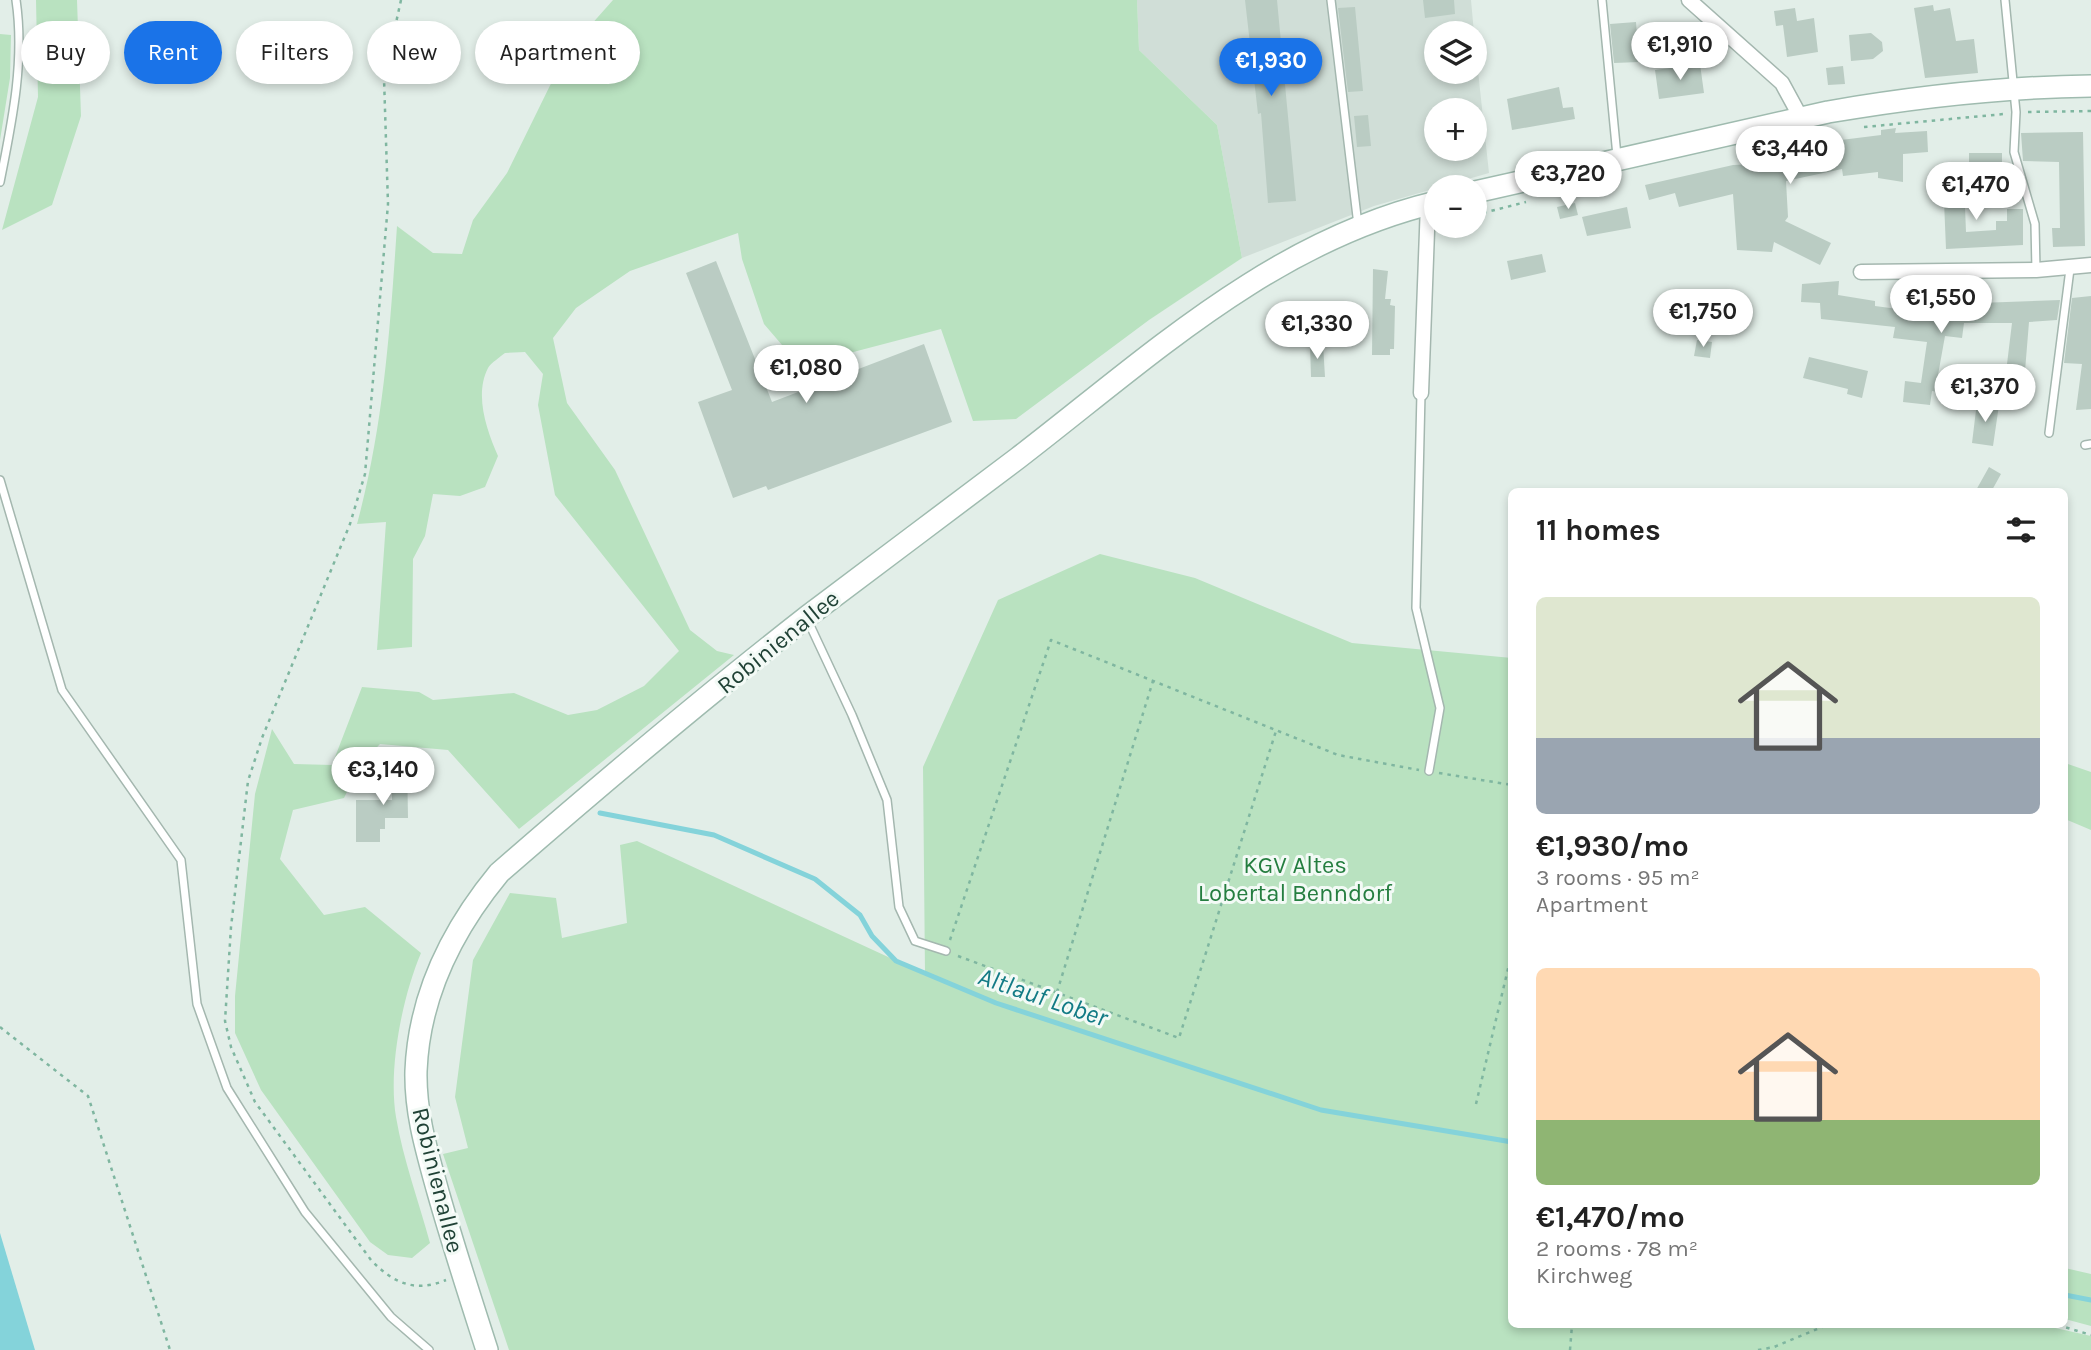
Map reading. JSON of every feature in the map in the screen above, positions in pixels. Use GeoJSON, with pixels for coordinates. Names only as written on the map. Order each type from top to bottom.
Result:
{"type":"FeatureCollection","features":[{"type":"Feature","properties":{"kind":"street"},"geometry":{"type":"LineString","coordinates":[[1689,0],[1782,83],[1801,118]]}},
{"type":"Feature","properties":{"kind":"street"},"geometry":{"type":"LineString","coordinates":[[1487,189],[1801,118],[1884,102],[2014,88],[2091,86]]}},
{"type":"Feature","properties":{"kind":"street","name":"Robinienallee"},"geometry":{"type":"LineString","coordinates":[[487,1350],[461,1273],[419,1117],[416,1071],[424,1015],[444,956],[467,912],[499,873],[519,855],[806,618],[1021,456],[1171,336],[1266,272],[1358,227],[1424,206]]}},
{"type":"Feature","properties":{"kind":"street","name":"Robinienallee"},"geometry":{"type":"LineString","coordinates":[[1421,393],[1430,238]]}},
{"type":"Feature","properties":{"kind":"street"},"geometry":{"type":"LineString","coordinates":[[1861,272],[2036,271],[2091,265]]}},
{"type":"Feature","properties":{"kind":"lane"},"geometry":{"type":"LineString","coordinates":[[0,182],[18,77],[19,22],[16,0]]}},
{"type":"Feature","properties":{"kind":"lane"},"geometry":{"type":"LineString","coordinates":[[1331,0],[1358,227]]}},
{"type":"Feature","properties":{"kind":"lane"},"geometry":{"type":"LineString","coordinates":[[1602,0],[1617,160]]}},
{"type":"Feature","properties":{"kind":"lane"},"geometry":{"type":"LineString","coordinates":[[2004,0],[2017,112],[2014,152],[2035,224],[2036,271]]}},
{"type":"Feature","properties":{"kind":"lane"},"geometry":{"type":"LineString","coordinates":[[2049,433],[2070,269]]}},
{"type":"Feature","properties":{"kind":"lane"},"geometry":{"type":"LineString","coordinates":[[1421,393],[1416,608],[1440,708],[1429,771]]}},
{"type":"Feature","properties":{"kind":"lane"},"geometry":{"type":"LineString","coordinates":[[0,480],[62,690],[181,860],[197,1004],[227,1088],[305,1212],[391,1317],[429,1350]]}},
{"type":"Feature","properties":{"kind":"lane"},"geometry":{"type":"LineString","coordinates":[[806,618],[852,715],[887,800],[899,907],[915,941],[946,951]]}},
{"type":"Feature","properties":{"kind":"path"},"geometry":{"type":"LineString","coordinates":[[401,0],[384,78],[388,204],[365,474],[350,524],[262,738],[248,781],[232,914],[225,1021],[230,1047],[255,1102],[371,1260],[386,1275],[419,1288],[461,1273]]}},
{"type":"Feature","properties":{"kind":"path"},"geometry":{"type":"LineString","coordinates":[[1860,127],[2017,112],[2091,111]]}},
{"type":"Feature","properties":{"kind":"path"},"geometry":{"type":"LineString","coordinates":[[1276,730],[1178,1038],[946,951],[1051,640],[1276,730],[1338,755],[1508,784]]}},
{"type":"Feature","properties":{"kind":"path"},"geometry":{"type":"LineString","coordinates":[[1056,993],[1153,681]]}},
{"type":"Feature","properties":{"kind":"path"},"geometry":{"type":"LineString","coordinates":[[1476,1104],[1508,969]]}},
{"type":"Feature","properties":{"kind":"path"},"geometry":{"type":"LineString","coordinates":[[0,1027],[89,1096],[170,1350]]}},
{"type":"Feature","properties":{"kind":"path"},"geometry":{"type":"LineString","coordinates":[[1570,1350],[1572,1328]]}},
{"type":"Feature","properties":{"kind":"path"},"geometry":{"type":"LineString","coordinates":[[1758,1350],[1774,1347],[1820,1328]]}},
{"type":"Feature","properties":{"kind":"path"},"geometry":{"type":"LineString","coordinates":[[2068,1328],[2091,1335]]}},
{"type":"Feature","properties":{"kind":"shaded area"},"geometry":{"type":"Polygon","coordinates":[[[1137,0],[1471,0],[1473,21],[1424,21],[1424,84],[1479,84],[1481,98],[1424,98],[1424,161],[1487,161],[1487,154],[1489,173],[1424,175],[1424,192],[1374,206],[1242,258],[1217,125],[1139,50],[1137,0]]]}},
{"type":"Feature","properties":{"kind":"green space"},"geometry":{"type":"Polygon","coordinates":[[[36,0],[77,0],[78,21],[36,21],[36,0]]]}},
{"type":"Feature","properties":{"kind":"green space"},"geometry":{"type":"Polygon","coordinates":[[[613,0],[1137,0],[1139,50],[1217,125],[1242,258],[1149,320],[1016,419],[973,421],[941,329],[800,366],[764,324],[742,259],[738,233],[630,271],[576,308],[553,338],[567,403],[615,470],[690,630],[717,651],[734,655],[519,829],[448,750],[380,744],[360,765],[344,798],[293,810],[280,859],[324,915],[365,907],[421,953],[408,991],[398,1034],[394,1098],[403,1149],[430,1243],[412,1258],[388,1255],[370,1242],[261,1090],[235,1033],[235,996],[255,794],[272,729],[294,764],[332,765],[362,687],[419,692],[433,700],[514,693],[568,715],[597,710],[644,686],[679,651],[555,495],[538,405],[543,374],[525,352],[505,353],[489,366],[484,379],[484,413],[498,456],[485,487],[460,496],[433,494],[425,536],[413,559],[412,647],[377,650],[386,522],[357,524],[380,413],[397,226],[433,253],[462,254],[473,220],[507,173],[551,84],[640,84],[640,21],[594,21],[613,0]]]}},
{"type":"Feature","properties":{"kind":"green space"},"geometry":{"type":"Polygon","coordinates":[[[0,34],[11,35],[10,78],[0,140],[0,34]]]}},
{"type":"Feature","properties":{"kind":"green space"},"geometry":{"type":"Polygon","coordinates":[[[38,84],[80,84],[81,116],[52,205],[2,230],[38,97],[38,84]]]}},
{"type":"Feature","properties":{"kind":"green space","name":"KGV Altes Lobertal Benndorf"},"geometry":{"type":"Polygon","coordinates":[[[1100,554],[1195,578],[1352,643],[1508,658],[1508,1328],[2055,1328],[2091,1336],[2091,1350],[509,1350],[443,1154],[468,1148],[455,1097],[473,960],[510,893],[556,898],[562,938],[627,923],[620,845],[637,841],[925,974],[923,767],[998,600],[1100,554]]]}},
{"type":"Feature","properties":{"kind":"green space"},"geometry":{"type":"Polygon","coordinates":[[[2068,764],[2091,772],[2091,830],[2068,820],[2068,764]]]}},
{"type":"Feature","properties":{"kind":"green space"},"geometry":{"type":"Polygon","coordinates":[[[2068,1269],[2091,1274],[2091,1326],[2068,1320],[2068,1269]]]}},
{"type":"Feature","properties":{"kind":"water"},"geometry":{"type":"Polygon","coordinates":[[[0,1233],[35,1350],[0,1350],[0,1233]]]}},
{"type":"Feature","properties":{"kind":"building"},"geometry":{"type":"Polygon","coordinates":[[[1245,0],[1277,0],[1296,201],[1268,203],[1261,113],[1258,114],[1245,0]]]}},
{"type":"Feature","properties":{"kind":"building"},"geometry":{"type":"Polygon","coordinates":[[[1423,0],[1454,0],[1455,14],[1425,18],[1423,0]]]}},
{"type":"Feature","properties":{"kind":"building"},"geometry":{"type":"Polygon","coordinates":[[[1933,5],[1934,11],[1950,8],[1956,41],[1974,39],[1978,73],[1925,78],[1914,8],[1933,5]]]}},
{"type":"Feature","properties":{"kind":"building"},"geometry":{"type":"Polygon","coordinates":[[[1355,7],[1363,91],[1348,92],[1338,8],[1355,7]]]}},
{"type":"Feature","properties":{"kind":"building"},"geometry":{"type":"Polygon","coordinates":[[[1795,8],[1797,21],[1814,18],[1818,52],[1787,57],[1783,25],[1776,26],[1774,11],[1795,8]]]}},
{"type":"Feature","properties":{"kind":"building"},"geometry":{"type":"Polygon","coordinates":[[[1636,22],[1639,62],[1614,63],[1610,24],[1636,22]]]}},
{"type":"Feature","properties":{"kind":"building"},"geometry":{"type":"Polygon","coordinates":[[[1871,33],[1882,42],[1883,51],[1873,59],[1851,61],[1849,35],[1871,33]]]}},
{"type":"Feature","properties":{"kind":"building"},"geometry":{"type":"Polygon","coordinates":[[[1700,64],[1704,93],[1659,99],[1655,70],[1700,64]]]}},
{"type":"Feature","properties":{"kind":"building"},"geometry":{"type":"Polygon","coordinates":[[[1843,66],[1845,84],[1828,85],[1826,68],[1843,66]]]}},
{"type":"Feature","properties":{"kind":"building"},"geometry":{"type":"Polygon","coordinates":[[[1559,87],[1563,108],[1573,107],[1575,119],[1512,130],[1507,99],[1559,87]]]}},
{"type":"Feature","properties":{"kind":"building"},"geometry":{"type":"Polygon","coordinates":[[[1368,115],[1371,146],[1357,147],[1354,116],[1368,115]]]}},
{"type":"Feature","properties":{"kind":"building"},"geometry":{"type":"Polygon","coordinates":[[[1896,128],[1895,133],[1927,131],[1928,152],[1903,154],[1903,182],[1878,178],[1878,172],[1843,176],[1842,169],[1786,181],[1788,217],[1785,221],[1831,243],[1820,265],[1774,242],[1772,252],[1737,250],[1733,194],[1679,207],[1675,193],[1649,200],[1645,185],[1733,165],[1755,164],[1754,160],[1779,153],[1825,142],[1881,135],[1881,130],[1896,128]]]}},
{"type":"Feature","properties":{"kind":"building"},"geometry":{"type":"Polygon","coordinates":[[[2083,132],[2085,246],[2053,247],[2052,228],[2060,228],[2059,162],[2023,161],[2021,133],[2083,132]]]}},
{"type":"Feature","properties":{"kind":"building"},"geometry":{"type":"Polygon","coordinates":[[[1969,153],[2002,153],[2002,168],[1969,168],[1969,153]]]}},
{"type":"Feature","properties":{"kind":"building"},"geometry":{"type":"Polygon","coordinates":[[[1943,181],[1964,181],[1966,232],[1996,230],[1996,221],[2007,221],[2007,209],[2023,209],[2023,245],[1946,249],[1944,201],[1937,201],[1937,186],[1943,186],[1943,181]]]}},
{"type":"Feature","properties":{"kind":"building"},"geometry":{"type":"Polygon","coordinates":[[[1575,203],[1578,215],[1560,219],[1557,207],[1575,203]]]}},
{"type":"Feature","properties":{"kind":"building"},"geometry":{"type":"Polygon","coordinates":[[[1627,207],[1631,228],[1587,236],[1582,217],[1627,207]]]}},
{"type":"Feature","properties":{"kind":"building"},"geometry":{"type":"Polygon","coordinates":[[[1542,254],[1546,272],[1511,280],[1507,261],[1542,254]]]}},
{"type":"Feature","properties":{"kind":"building"},"geometry":{"type":"Polygon","coordinates":[[[716,261],[772,402],[924,344],[952,422],[768,490],[766,486],[733,498],[698,402],[732,390],[686,273],[716,261]]]}},
{"type":"Feature","properties":{"kind":"building"},"geometry":{"type":"Polygon","coordinates":[[[1373,269],[1388,271],[1385,299],[1391,299],[1390,305],[1395,306],[1394,349],[1390,349],[1390,355],[1372,355],[1373,269]]]}},
{"type":"Feature","properties":{"kind":"building"},"geometry":{"type":"Polygon","coordinates":[[[1839,281],[1838,295],[1875,301],[1875,306],[1944,315],[1946,301],[1979,306],[1979,303],[2060,300],[2057,320],[2029,322],[2022,408],[2002,405],[2012,323],[1964,323],[1962,338],[1945,336],[1938,375],[1979,381],[1976,398],[1932,391],[1930,405],[1903,402],[1905,381],[1921,383],[1927,342],[1893,338],[1895,327],[1821,319],[1820,303],[1801,302],[1802,284],[1839,281]]]}},
{"type":"Feature","properties":{"kind":"building"},"geometry":{"type":"Polygon","coordinates":[[[2091,296],[2091,409],[2076,410],[2082,364],[2064,363],[2072,298],[2091,296]]]}},
{"type":"Feature","properties":{"kind":"building"},"geometry":{"type":"Polygon","coordinates":[[[1697,340],[1712,342],[1710,358],[1694,356],[1697,340]]]}},
{"type":"Feature","properties":{"kind":"building"},"geometry":{"type":"Polygon","coordinates":[[[1323,344],[1325,377],[1311,377],[1310,345],[1323,344]]]}},
{"type":"Feature","properties":{"kind":"building"},"geometry":{"type":"Polygon","coordinates":[[[1809,357],[1868,371],[1862,398],[1847,394],[1848,389],[1803,378],[1809,357]]]}},
{"type":"Feature","properties":{"kind":"building"},"geometry":{"type":"Polygon","coordinates":[[[1977,402],[1999,405],[1993,446],[1972,443],[1977,402]]]}},
{"type":"Feature","properties":{"kind":"building"},"geometry":{"type":"Polygon","coordinates":[[[1989,467],[2001,474],[1993,488],[1977,488],[1989,467]]]}},
{"type":"Feature","properties":{"kind":"building"},"geometry":{"type":"Polygon","coordinates":[[[407,760],[408,818],[385,818],[385,829],[380,829],[380,842],[356,842],[356,800],[392,800],[391,761],[407,760]]]}},
{"type":"Feature","properties":{"kind":"waterway","name":"Altlauf Lober"},"geometry":{"type":"LineString","coordinates":[[600,813],[714,835],[815,879],[860,915],[872,936],[896,961],[996,1003],[1321,1110],[1508,1141]]}},
{"type":"Feature","properties":{"kind":"waterway","name":"Altlauf Lober"},"geometry":{"type":"LineString","coordinates":[[2068,1296],[2091,1300]]}}]}
